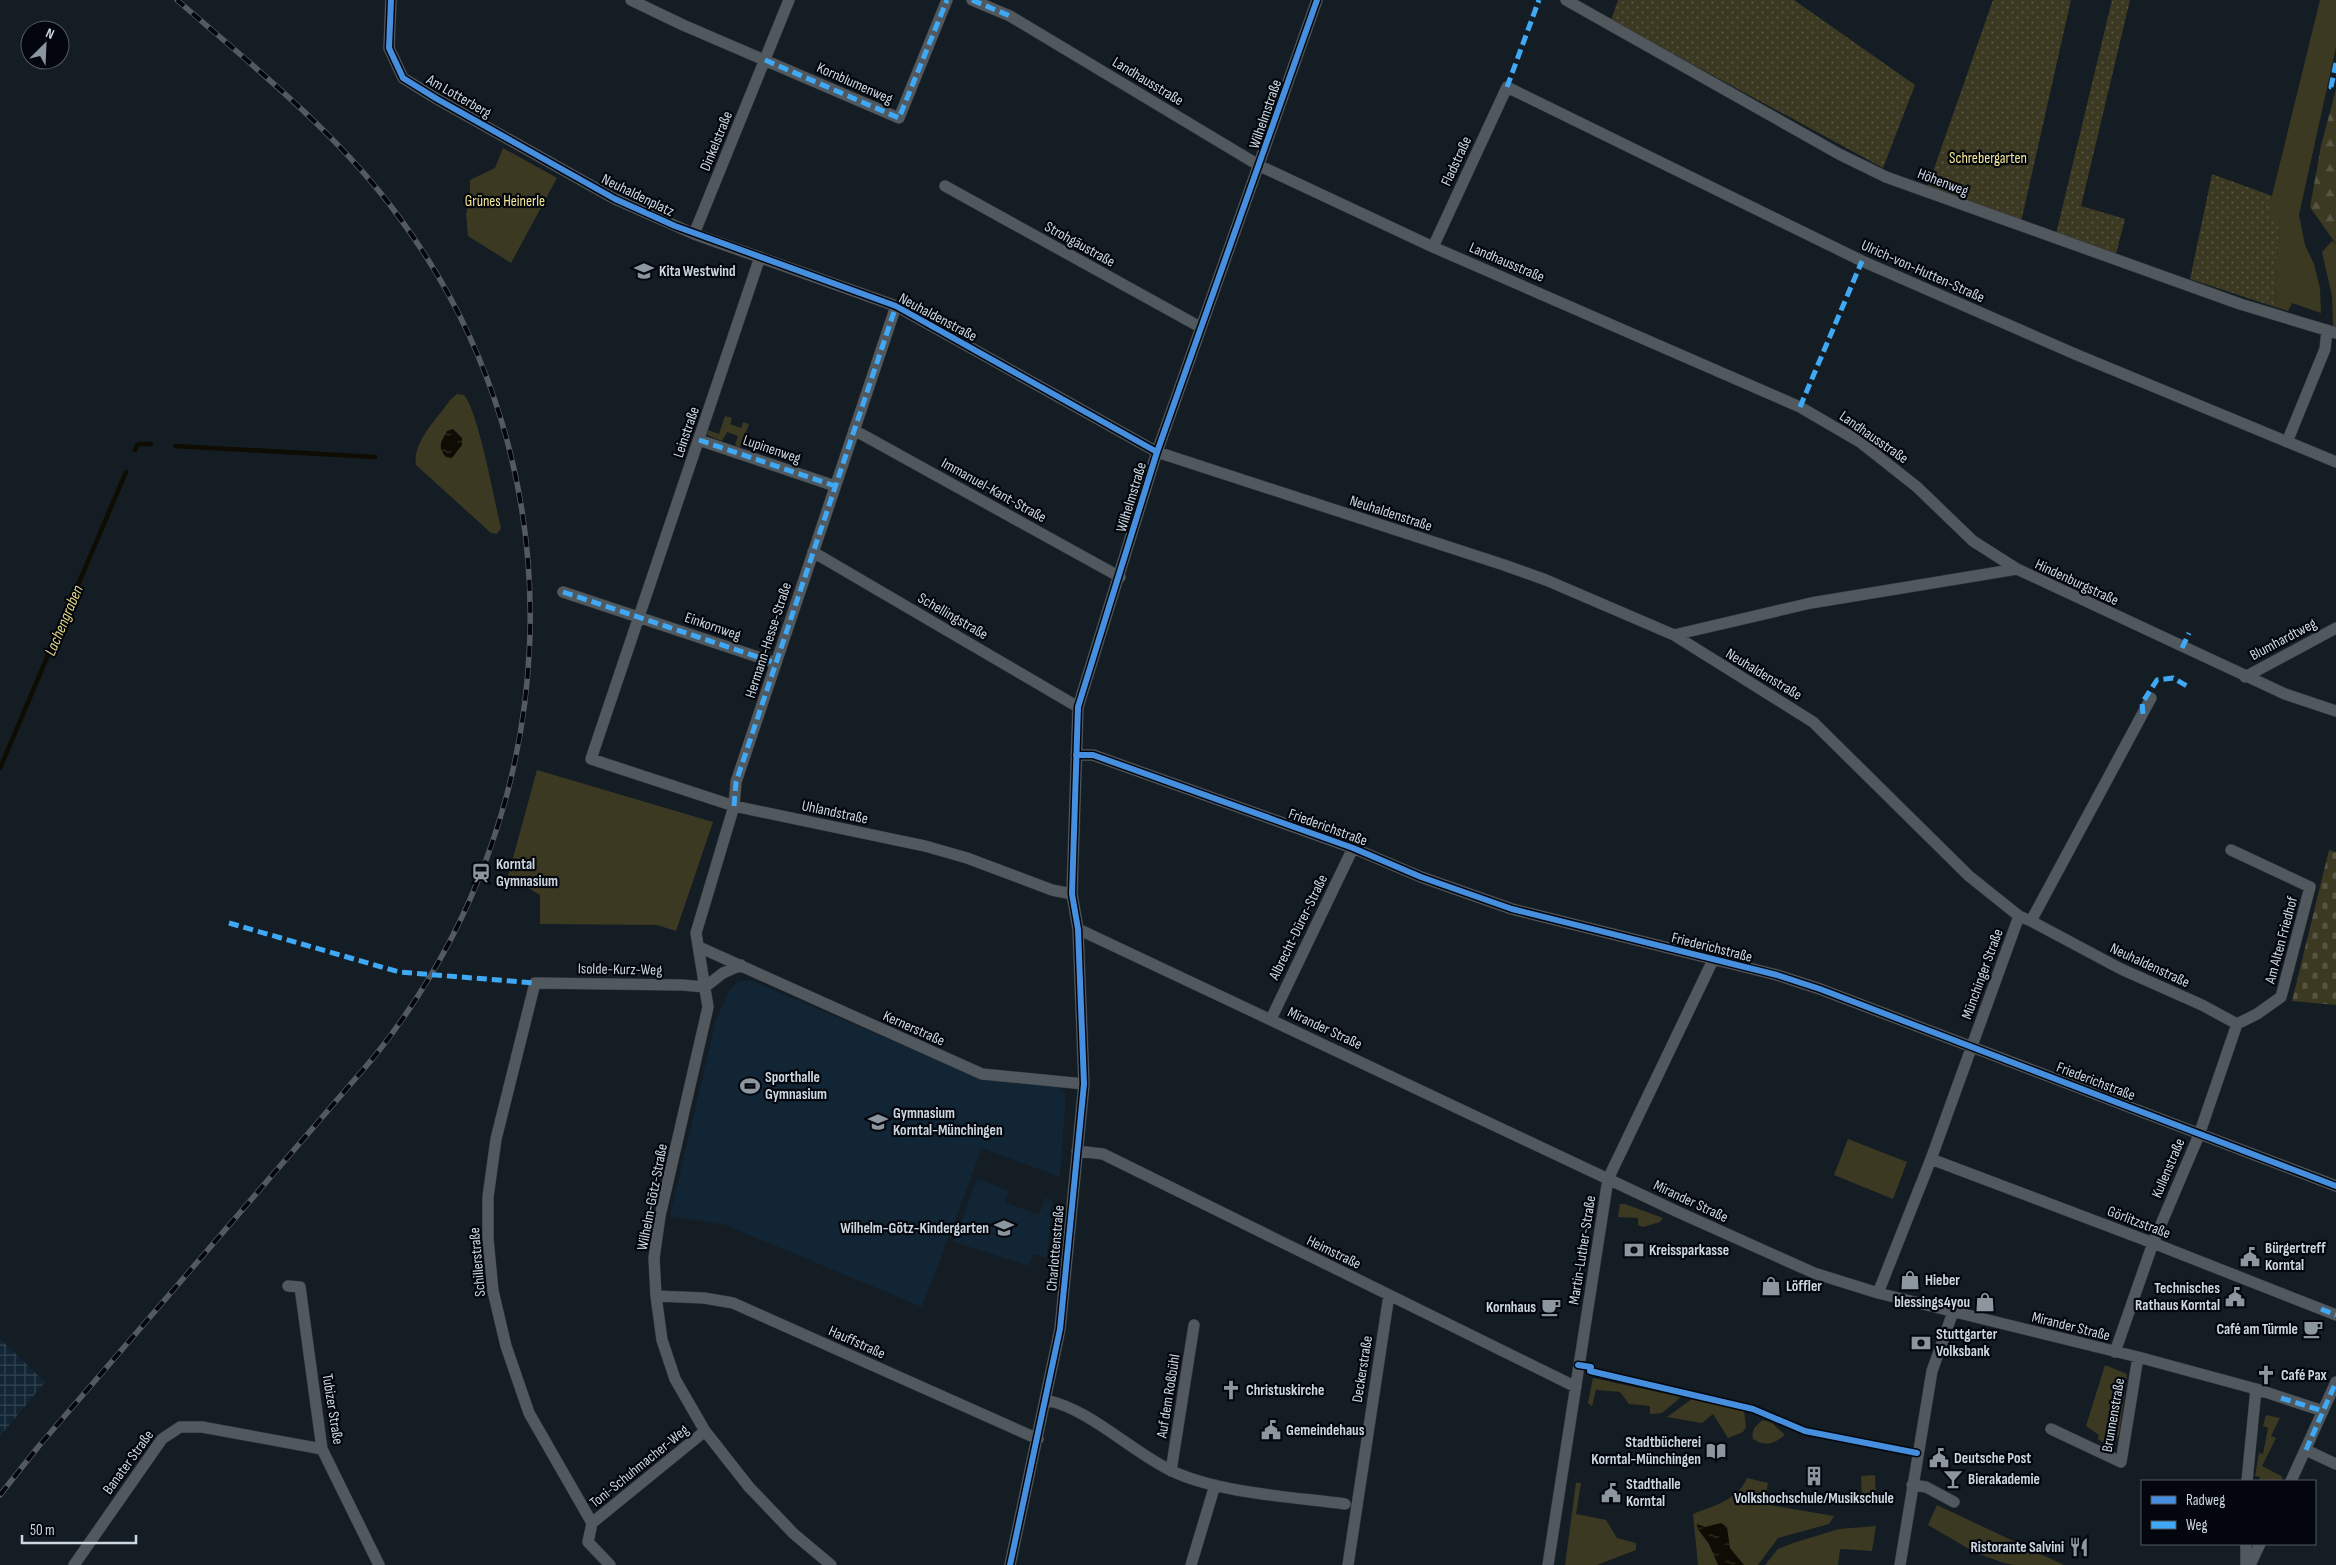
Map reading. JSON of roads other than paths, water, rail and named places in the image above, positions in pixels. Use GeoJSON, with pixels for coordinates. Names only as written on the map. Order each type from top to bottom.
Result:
{"type":"FeatureCollection","features":[{"type":"Feature","properties":{"kind":"street","name":"Am Lotterberg"},"geometry":{"type":"LineString","coordinates":[[391,0],[389,48],[403,78],[572,176]]}},
{"type":"Feature","properties":{"kind":"street"},"geometry":{"type":"LineString","coordinates":[[631,0],[765,60]]}},
{"type":"Feature","properties":{"kind":"street","name":"Dinkelstraße"},"geometry":{"type":"LineString","coordinates":[[694,234],[789,0]]}},
{"type":"Feature","properties":{"kind":"street","name":"Kornblumenweg"},"geometry":{"type":"LineString","coordinates":[[765,60],[899,118],[947,0]]}},
{"type":"Feature","properties":{"kind":"street","name":"Landhausstraße"},"geometry":{"type":"LineString","coordinates":[[972,0],[1010,16],[1260,166],[1433,247],[1800,406],[1860,442],[1917,487],[1973,540],[2016,570]]}},
{"type":"Feature","properties":{"kind":"street","name":"Wilhelmstraße"},"geometry":{"type":"LineString","coordinates":[[1078,929],[1072,894],[1078,707],[1120,577],[1157,452],[1200,327],[1260,166],[1317,0]]}},
{"type":"Feature","properties":{"kind":"street","name":"Höhenweg"},"geometry":{"type":"LineString","coordinates":[[1566,0],[1839,154],[1886,177],[2240,304],[2331,332]]}},
{"type":"Feature","properties":{"kind":"street","name":"Fladstraße"},"geometry":{"type":"LineString","coordinates":[[1433,247],[1507,86]]}},
{"type":"Feature","properties":{"kind":"street","name":"Ulrich-von-Hutten-Straße"},"geometry":{"type":"LineString","coordinates":[[1507,86],[1862,261],[2075,354],[2336,462]]}},
{"type":"Feature","properties":{"kind":"street","name":"Neuhaldenplatz"},"geometry":{"type":"LineString","coordinates":[[572,176],[615,199],[694,234]]}},
{"type":"Feature","properties":{"kind":"street","name":"Strohgäustraße"},"geometry":{"type":"LineString","coordinates":[[946,186],[1200,327]]}},
{"type":"Feature","properties":{"kind":"street","name":"Neuhaldenstraße"},"geometry":{"type":"LineString","coordinates":[[694,234],[896,306],[1157,452],[1504,565],[1563,587],[1674,635],[1813,722],[1969,876],[2019,916]]}},
{"type":"Feature","properties":{"kind":"street","name":"Leinstraße"},"geometry":{"type":"LineString","coordinates":[[591,759],[760,257]]}},
{"type":"Feature","properties":{"kind":"street","name":"Hermann-Hesse-Straße"},"geometry":{"type":"LineString","coordinates":[[705,987],[696,933],[734,806],[736,782],[896,306]]}},
{"type":"Feature","properties":{"kind":"street"},"geometry":{"type":"LineString","coordinates":[[2287,442],[2331,332]]}},
{"type":"Feature","properties":{"kind":"street","name":"Immanuel-Kant-Straße"},"geometry":{"type":"LineString","coordinates":[[854,430],[1120,577]]}},
{"type":"Feature","properties":{"kind":"street","name":"Lupinenweg"},"geometry":{"type":"LineString","coordinates":[[699,440],[835,486]]}},
{"type":"Feature","properties":{"kind":"street","name":"Schellingstraße"},"geometry":{"type":"LineString","coordinates":[[813,552],[1078,707]]}},
{"type":"Feature","properties":{"kind":"street","name":"Hindenburgstraße"},"geometry":{"type":"LineString","coordinates":[[1674,635],[1811,603],[2016,570],[2245,677],[2285,694],[2336,711]]}},
{"type":"Feature","properties":{"kind":"street"},"geometry":{"type":"LineString","coordinates":[[563,592],[639,617]]}},
{"type":"Feature","properties":{"kind":"street","name":"Einkornweg"},"geometry":{"type":"LineString","coordinates":[[639,617],[776,663]]}},
{"type":"Feature","properties":{"kind":"street","name":"Blumhardtweg"},"geometry":{"type":"LineString","coordinates":[[2245,677],[2336,628]]}},
{"type":"Feature","properties":{"kind":"street"},"geometry":{"type":"LineString","coordinates":[[2031,922],[2151,698]]}},
{"type":"Feature","properties":{"kind":"street","name":"Friederichstraße"},"geometry":{"type":"LineString","coordinates":[[1076,755],[1093,755],[1353,848],[1422,877],[1512,908],[1777,975],[1820,989],[2336,1186]]}},
{"type":"Feature","properties":{"kind":"street","name":"Uhlandstraße"},"geometry":{"type":"LineString","coordinates":[[591,759],[734,806],[925,846],[966,858],[1052,890],[1072,894]]}},
{"type":"Feature","properties":{"kind":"street","name":"Albrecht-Dürer-Straße"},"geometry":{"type":"LineString","coordinates":[[1271,1019],[1353,848]]}},
{"type":"Feature","properties":{"kind":"street","name":"Am Alten Friedhof"},"geometry":{"type":"LineString","coordinates":[[2231,850],[2310,887],[2281,997],[2257,1014],[2237,1024]]}},
{"type":"Feature","properties":{"kind":"street","name":"Münchinger Straße"},"geometry":{"type":"LineString","coordinates":[[1878,1293],[1931,1159],[2019,916],[2031,922]]}},
{"type":"Feature","properties":{"kind":"street","name":"Neuhaldenstraße"},"geometry":{"type":"LineString","coordinates":[[2031,922],[2121,969],[2202,1005],[2237,1024]]}},
{"type":"Feature","properties":{"kind":"street","name":"Mirander Straße"},"geometry":{"type":"LineString","coordinates":[[1078,929],[1814,1274],[1878,1293],[2138,1357],[2256,1389],[2323,1411]]}},
{"type":"Feature","properties":{"kind":"street","name":"Charlottenstraße"},"geometry":{"type":"LineString","coordinates":[[1010,1565],[1060,1329],[1084,1084],[1078,929]]}},
{"type":"Feature","properties":{"kind":"street","name":"Kernerstraße"},"geometry":{"type":"LineString","coordinates":[[699,947],[982,1074],[1084,1084]]}},
{"type":"Feature","properties":{"kind":"street","name":"Martin-Luther-Straße"},"geometry":{"type":"LineString","coordinates":[[1548,1565],[1608,1179],[1713,960]]}},
{"type":"Feature","properties":{"kind":"street"},"geometry":{"type":"LineString","coordinates":[[705,987],[723,973],[741,966]]}},
{"type":"Feature","properties":{"kind":"street","name":"Isolde-Kurz-Weg"},"geometry":{"type":"LineString","coordinates":[[535,982],[682,984],[705,987]]}},
{"type":"Feature","properties":{"kind":"street","name":"Schillerstraße"},"geometry":{"type":"LineString","coordinates":[[535,982],[496,1139],[488,1198],[488,1239],[493,1291],[506,1346],[529,1413],[592,1523]]}},
{"type":"Feature","properties":{"kind":"street","name":"Wilhelm-Götz-Straße"},"geometry":{"type":"LineString","coordinates":[[705,987],[708,1007],[660,1216],[654,1258],[656,1296],[662,1340],[676,1378],[705,1432],[748,1487],[794,1534],[831,1565]]}},
{"type":"Feature","properties":{"kind":"street","name":"Kullenstraße"},"geometry":{"type":"LineString","coordinates":[[2115,1352],[2153,1243],[2199,1135],[2237,1024]]}},
{"type":"Feature","properties":{"kind":"street","name":"Heimstraße"},"geometry":{"type":"LineString","coordinates":[[1077,1151],[1103,1154],[1576,1387]]}},
{"type":"Feature","properties":{"kind":"street","name":"Görlitzstraße"},"geometry":{"type":"LineString","coordinates":[[1931,1159],[2153,1243],[2336,1316]]}},
{"type":"Feature","properties":{"kind":"street","name":"Tubizer Straße"},"geometry":{"type":"LineString","coordinates":[[288,1286],[300,1287],[322,1449],[379,1565]]}},
{"type":"Feature","properties":{"kind":"street","name":"Hauffstraße"},"geometry":{"type":"LineString","coordinates":[[656,1296],[704,1298],[734,1303],[1038,1439]]}},
{"type":"Feature","properties":{"kind":"street","name":"Deckerstraße"},"geometry":{"type":"LineString","coordinates":[[1348,1565],[1389,1296]]}},
{"type":"Feature","properties":{"kind":"street"},"geometry":{"type":"LineString","coordinates":[[1900,1565],[1932,1371],[1953,1312]]}},
{"type":"Feature","properties":{"kind":"street","name":"Auf dem Roßbühl"},"geometry":{"type":"LineString","coordinates":[[1171,1471],[1194,1325]]}},
{"type":"Feature","properties":{"kind":"street","name":"Brunnenstraße"},"geometry":{"type":"LineString","coordinates":[[2051,1428],[2121,1462],[2138,1357]]}},
{"type":"Feature","properties":{"kind":"street"},"geometry":{"type":"LineString","coordinates":[[2291,1480],[2336,1382]]}},
{"type":"Feature","properties":{"kind":"street"},"geometry":{"type":"LineString","coordinates":[[2247,1480],[2256,1389]]}},
{"type":"Feature","properties":{"kind":"street","name":"Auf dem Roßbühl"},"geometry":{"type":"LineString","coordinates":[[1046,1400],[1066,1406],[1171,1471],[1195,1481],[1345,1504]]}},
{"type":"Feature","properties":{"kind":"street","name":"Banater Straße"},"geometry":{"type":"LineString","coordinates":[[74,1565],[162,1439],[180,1427],[202,1427],[322,1449]]}},
{"type":"Feature","properties":{"kind":"street","name":"Toni-Schuhmacher-Weg"},"geometry":{"type":"LineString","coordinates":[[592,1523],[705,1432]]}},
{"type":"Feature","properties":{"kind":"street"},"geometry":{"type":"LineString","coordinates":[[2306,1450],[2336,1464]]}},
{"type":"Feature","properties":{"kind":"street"},"geometry":{"type":"LineString","coordinates":[[1191,1565],[1215,1485]]}},
{"type":"Feature","properties":{"kind":"street"},"geometry":{"type":"LineString","coordinates":[[1912,1485],[1926,1487],[1954,1502]]}},
{"type":"Feature","properties":{"kind":"street"},"geometry":{"type":"LineString","coordinates":[[592,1523],[588,1542],[610,1565]]}},
{"type":"Feature","properties":{"kind":"street"},"geometry":{"type":"LineString","coordinates":[[2246,1545],[2248,1565]]}},
{"type":"Feature","properties":{"kind":"street"},"geometry":{"type":"LineString","coordinates":[[2248,1565],[2259,1545]]}},
{"type":"Feature","properties":{"kind":"water"},"geometry":{"type":"Polygon","coordinates":[[[453,429],[462,438],[462,445],[452,458],[446,457],[441,444],[447,431],[453,429]]]}},
{"type":"Feature","properties":{"kind":"water"},"geometry":{"type":"Polygon","coordinates":[[[1721,1523],[1727,1527],[1730,1548],[1744,1565],[1718,1565],[1709,1544],[1697,1528],[1697,1524],[1705,1527],[1721,1523]]]}},
{"type":"Feature","properties":{"kind":"waterway","name":"Lachengraben"},"geometry":{"type":"LineString","coordinates":[[135,450],[138,444],[151,444]]}},
{"type":"Feature","properties":{"kind":"waterway","name":"Lachengraben"},"geometry":{"type":"LineString","coordinates":[[175,446],[375,457]]}},
{"type":"Feature","properties":{"kind":"waterway","name":"Lachengraben"},"geometry":{"type":"LineString","coordinates":[[0,768],[126,472]]}},
{"type":"Feature","properties":{"kind":"railway"},"geometry":{"type":"LineString","coordinates":[[0,1495],[38,1447],[374,1057],[439,962],[486,859],[517,751],[530,641],[525,530],[501,421],[460,316],[399,217],[350,157],[294,102],[177,0]]}},
{"type":"Feature","properties":{"kind":"place","name":"Kita Westwind"},"geometry":{"type":"Point","coordinates":[644,271]}},
{"type":"Feature","properties":{"kind":"place","name":"Korntal Gymnasium"},"geometry":{"type":"Point","coordinates":[481,873]}},
{"type":"Feature","properties":{"kind":"place","name":"Sporthalle Gymnasium"},"geometry":{"type":"Point","coordinates":[750,1086]}},
{"type":"Feature","properties":{"kind":"place","name":"Gymnasium Korntal-Münchingen"},"geometry":{"type":"Point","coordinates":[878,1122]}},
{"type":"Feature","properties":{"kind":"place","name":"Wilhelm-Götz-Kindergarten"},"geometry":{"type":"Point","coordinates":[1004,1228]}},
{"type":"Feature","properties":{"kind":"place","name":"Kreissparkasse"},"geometry":{"type":"Point","coordinates":[1634,1250]}},
{"type":"Feature","properties":{"kind":"place","name":"Bürgertreff Korntal"},"geometry":{"type":"Point","coordinates":[2250,1257]}},
{"type":"Feature","properties":{"kind":"place","name":"Hieber"},"geometry":{"type":"Point","coordinates":[1910,1280]}},
{"type":"Feature","properties":{"kind":"place","name":"Löffler"},"geometry":{"type":"Point","coordinates":[1771,1286]}},
{"type":"Feature","properties":{"kind":"place","name":"Technisches Rathaus Korntal"},"geometry":{"type":"Point","coordinates":[2235,1297]}},
{"type":"Feature","properties":{"kind":"place","name":"blessings4you"},"geometry":{"type":"Point","coordinates":[1985,1302]}},
{"type":"Feature","properties":{"kind":"place","name":"Kornhaus"},"geometry":{"type":"Point","coordinates":[1551,1307]}},
{"type":"Feature","properties":{"kind":"place","name":"Café am Türmle"},"geometry":{"type":"Point","coordinates":[2313,1329]}},
{"type":"Feature","properties":{"kind":"place","name":"Stuttgarter Volksbank"},"geometry":{"type":"Point","coordinates":[1921,1343]}},
{"type":"Feature","properties":{"kind":"place","name":"Café Pax"},"geometry":{"type":"Point","coordinates":[2266,1375]}},
{"type":"Feature","properties":{"kind":"place","name":"Christuskirche"},"geometry":{"type":"Point","coordinates":[1231,1390]}},
{"type":"Feature","properties":{"kind":"place","name":"Gemeindehaus"},"geometry":{"type":"Point","coordinates":[1271,1430]}},
{"type":"Feature","properties":{"kind":"place","name":"Stadtbücherei Korntal-Münchingen"},"geometry":{"type":"Point","coordinates":[1716,1451]}},
{"type":"Feature","properties":{"kind":"place","name":"Deutsche Post"},"geometry":{"type":"Point","coordinates":[1939,1458]}},
{"type":"Feature","properties":{"kind":"place","name":"Volkshochschule/Musikschule"},"geometry":{"type":"Point","coordinates":[1814,1476]}},
{"type":"Feature","properties":{"kind":"place","name":"Bierakademie"},"geometry":{"type":"Point","coordinates":[1953,1479]}},
{"type":"Feature","properties":{"kind":"place","name":"Stadthalle Korntal"},"geometry":{"type":"Point","coordinates":[1611,1493]}},
{"type":"Feature","properties":{"kind":"place","name":"Ristorante Salvini"},"geometry":{"type":"Point","coordinates":[2079,1547]}},
{"type":"Feature","properties":{"kind":"park label","name":"Schrebergarten"},"geometry":{"type":"Point","coordinates":[1988,158]}},
{"type":"Feature","properties":{"kind":"park label","name":"Grünes Heinerle"},"geometry":{"type":"Point","coordinates":[505,201]}}]}
